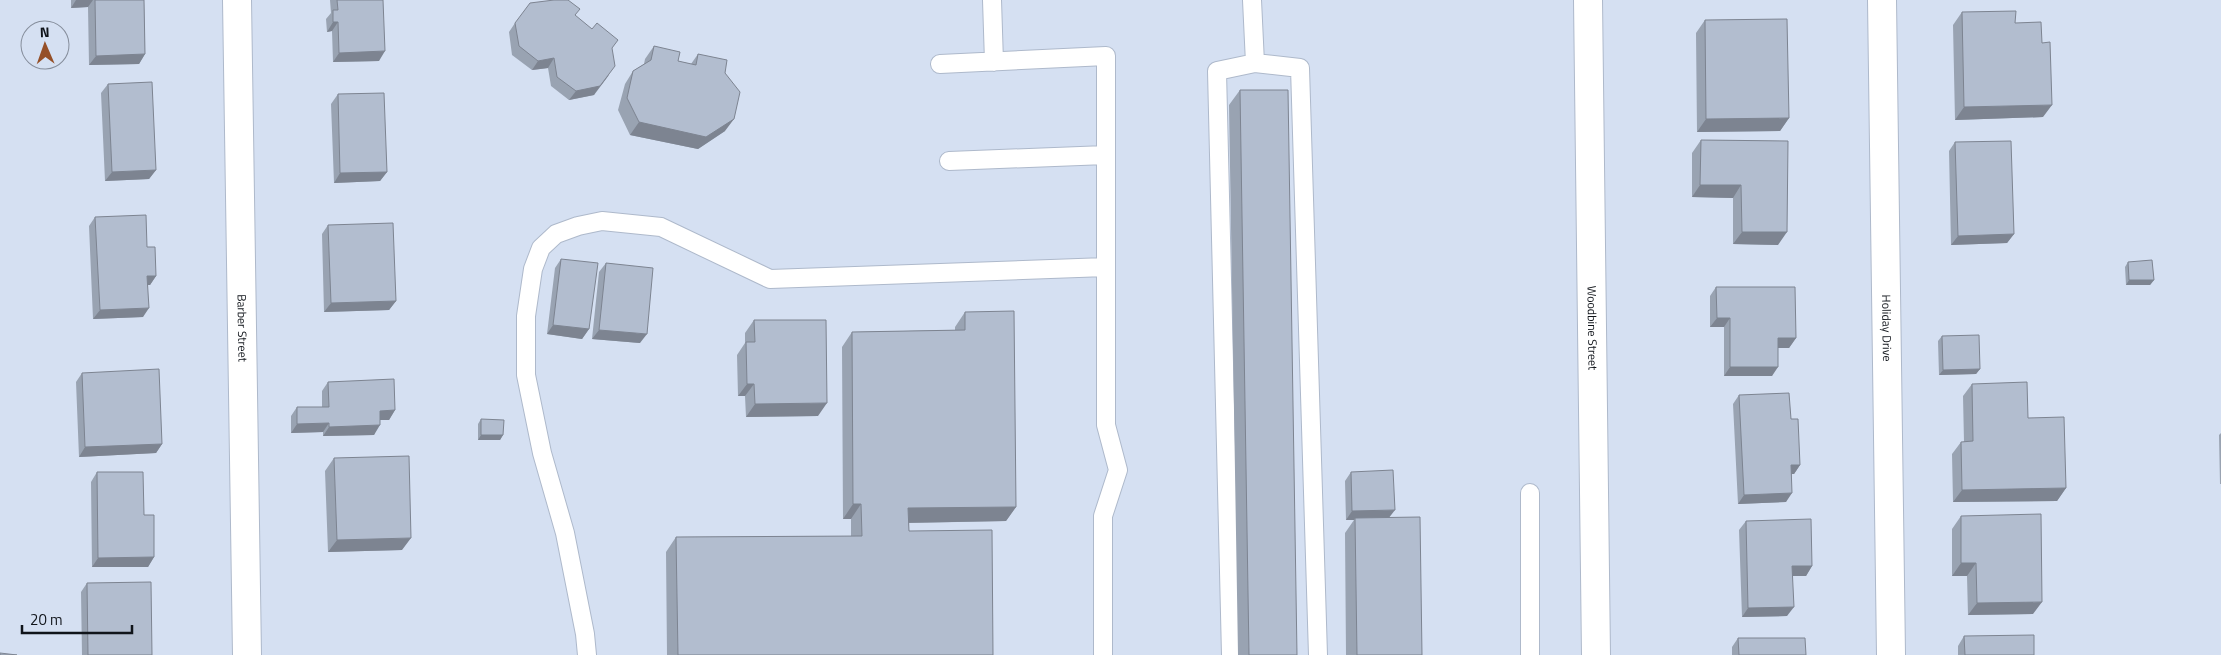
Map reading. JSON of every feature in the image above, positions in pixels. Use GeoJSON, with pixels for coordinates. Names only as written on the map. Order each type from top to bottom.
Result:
{"type":"FeatureCollection","features":[{"type":"Feature","properties":{"kind":"street","name":"Barber Street"},"geometry":{"type":"LineString","coordinates":[[236,0],[248,655]]}},
{"type":"Feature","properties":{"kind":"street","name":"Woodbine Street"},"geometry":{"type":"LineString","coordinates":[[1588,0],[1596,655]]}},
{"type":"Feature","properties":{"kind":"street","name":"Holiday Drive"},"geometry":{"type":"LineString","coordinates":[[1882,0],[1891,655]]}},
{"type":"Feature","properties":{"kind":"lane"},"geometry":{"type":"LineString","coordinates":[[992,0],[994,62]]}},
{"type":"Feature","properties":{"kind":"lane"},"geometry":{"type":"LineString","coordinates":[[1252,0],[1255,63]]}},
{"type":"Feature","properties":{"kind":"lane"},"geometry":{"type":"LineString","coordinates":[[940,64],[1106,56],[1106,425],[1118,470],[1103,516],[1103,655]]}},
{"type":"Feature","properties":{"kind":"lane"},"geometry":{"type":"LineString","coordinates":[[1231,655],[1216,71],[1255,63],[1300,68],[1318,655]]}},
{"type":"Feature","properties":{"kind":"lane"},"geometry":{"type":"LineString","coordinates":[[948,160],[1106,155]]}},
{"type":"Feature","properties":{"kind":"lane"},"geometry":{"type":"LineString","coordinates":[[587,655],[585,634],[565,533],[542,452],[526,375],[526,316],[533,269],[541,248],[556,234],[578,226],[602,221],[661,226],[770,279],[1106,268]]}},
{"type":"Feature","properties":{"kind":"lane"},"geometry":{"type":"LineString","coordinates":[[1530,493],[1530,655]]}},
{"type":"Feature","properties":{"kind":"building"},"geometry":{"type":"Polygon","coordinates":[[[95,0],[144,0],[145,54],[96,56],[95,0]]]}},
{"type":"Feature","properties":{"kind":"building"},"geometry":{"type":"Polygon","coordinates":[[[337,0],[383,0],[385,51],[339,53],[338,22],[333,22],[333,10],[338,10],[337,0]]]}},
{"type":"Feature","properties":{"kind":"building"},"geometry":{"type":"Polygon","coordinates":[[[568,0],[580,9],[575,15],[592,29],[597,23],[618,40],[612,48],[615,66],[600,86],[576,91],[557,77],[554,58],[538,61],[519,46],[515,23],[530,3],[568,0]]]}},
{"type":"Feature","properties":{"kind":"building"},"geometry":{"type":"Polygon","coordinates":[[[2016,11],[2015,23],[2041,22],[2042,43],[2050,42],[2052,105],[1964,107],[1962,12],[2016,11]]]}},
{"type":"Feature","properties":{"kind":"building"},"geometry":{"type":"Polygon","coordinates":[[[1787,19],[1789,118],[1706,119],[1705,20],[1787,19]]]}},
{"type":"Feature","properties":{"kind":"building"},"geometry":{"type":"Polygon","coordinates":[[[654,46],[680,52],[678,61],[696,65],[698,54],[727,60],[725,73],[740,92],[734,119],[706,137],[639,122],[627,98],[633,71],[651,60],[654,46]]]}},
{"type":"Feature","properties":{"kind":"building"},"geometry":{"type":"Polygon","coordinates":[[[152,82],[156,170],[112,172],[108,84],[152,82]]]}},
{"type":"Feature","properties":{"kind":"building"},"geometry":{"type":"Polygon","coordinates":[[[1240,90],[1288,90],[1297,655],[1249,655],[1240,90]]]}},
{"type":"Feature","properties":{"kind":"building"},"geometry":{"type":"Polygon","coordinates":[[[384,93],[387,172],[340,173],[338,94],[384,93]]]}},
{"type":"Feature","properties":{"kind":"building"},"geometry":{"type":"Polygon","coordinates":[[[1701,140],[1788,141],[1787,232],[1742,232],[1741,185],[1700,185],[1701,140]]]}},
{"type":"Feature","properties":{"kind":"building"},"geometry":{"type":"Polygon","coordinates":[[[2011,141],[2014,234],[1958,236],[1955,142],[2011,141]]]}},
{"type":"Feature","properties":{"kind":"building"},"geometry":{"type":"Polygon","coordinates":[[[146,215],[147,247],[155,247],[156,276],[147,276],[149,308],[100,310],[95,217],[146,215]]]}},
{"type":"Feature","properties":{"kind":"building"},"geometry":{"type":"Polygon","coordinates":[[[393,223],[396,301],[331,303],[328,225],[393,223]]]}},
{"type":"Feature","properties":{"kind":"building"},"geometry":{"type":"Polygon","coordinates":[[[561,259],[598,263],[589,329],[553,325],[561,259]]]}},
{"type":"Feature","properties":{"kind":"building"},"geometry":{"type":"Polygon","coordinates":[[[2152,260],[2154,280],[2129,280],[2128,262],[2152,260]]]}},
{"type":"Feature","properties":{"kind":"building"},"geometry":{"type":"Polygon","coordinates":[[[606,263],[653,268],[647,334],[599,330],[606,263]]]}},
{"type":"Feature","properties":{"kind":"building"},"geometry":{"type":"Polygon","coordinates":[[[1716,287],[1795,287],[1796,338],[1778,338],[1778,367],[1730,367],[1730,318],[1717,318],[1716,287]]]}},
{"type":"Feature","properties":{"kind":"building"},"geometry":{"type":"Polygon","coordinates":[[[1014,311],[1016,507],[908,508],[909,531],[992,530],[993,655],[678,655],[676,537],[862,536],[861,504],[853,504],[852,332],[965,330],[965,312],[1014,311]]]}},
{"type":"Feature","properties":{"kind":"building"},"geometry":{"type":"Polygon","coordinates":[[[754,320],[826,320],[827,403],[755,404],[754,384],[747,384],[746,342],[755,342],[754,320]]]}},
{"type":"Feature","properties":{"kind":"building"},"geometry":{"type":"Polygon","coordinates":[[[1979,335],[1980,369],[1943,370],[1942,336],[1979,335]]]}},
{"type":"Feature","properties":{"kind":"building"},"geometry":{"type":"Polygon","coordinates":[[[159,369],[162,444],[85,447],[82,373],[159,369]]]}},
{"type":"Feature","properties":{"kind":"building"},"geometry":{"type":"Polygon","coordinates":[[[394,379],[395,410],[380,411],[380,425],[329,427],[329,423],[297,424],[297,407],[329,407],[328,382],[394,379]]]}},
{"type":"Feature","properties":{"kind":"building"},"geometry":{"type":"Polygon","coordinates":[[[2027,382],[2028,418],[2064,417],[2066,488],[1962,490],[1961,442],[1973,441],[1972,384],[2027,382]]]}},
{"type":"Feature","properties":{"kind":"building"},"geometry":{"type":"Polygon","coordinates":[[[1789,393],[1791,419],[1798,419],[1800,465],[1791,465],[1792,493],[1744,495],[1739,395],[1789,393]]]}},
{"type":"Feature","properties":{"kind":"building"},"geometry":{"type":"Polygon","coordinates":[[[481,419],[504,420],[503,435],[481,435],[481,419]]]}},
{"type":"Feature","properties":{"kind":"building"},"geometry":{"type":"Polygon","coordinates":[[[409,456],[411,538],[337,540],[334,458],[409,456]]]}},
{"type":"Feature","properties":{"kind":"building"},"geometry":{"type":"Polygon","coordinates":[[[1393,470],[1395,510],[1352,511],[1351,472],[1393,470]]]}},
{"type":"Feature","properties":{"kind":"building"},"geometry":{"type":"Polygon","coordinates":[[[97,472],[143,472],[144,515],[154,515],[154,557],[98,558],[97,472]]]}},
{"type":"Feature","properties":{"kind":"building"},"geometry":{"type":"Polygon","coordinates":[[[2041,514],[2042,602],[1977,603],[1976,563],[1961,563],[1961,516],[2041,514]]]}},
{"type":"Feature","properties":{"kind":"building"},"geometry":{"type":"Polygon","coordinates":[[[1420,517],[1422,655],[1357,655],[1355,518],[1420,517]]]}},
{"type":"Feature","properties":{"kind":"building"},"geometry":{"type":"Polygon","coordinates":[[[1811,519],[1812,566],[1792,566],[1794,607],[1748,608],[1746,521],[1811,519]]]}},
{"type":"Feature","properties":{"kind":"building"},"geometry":{"type":"Polygon","coordinates":[[[151,582],[152,655],[88,655],[87,583],[151,582]]]}},
{"type":"Feature","properties":{"kind":"building"},"geometry":{"type":"Polygon","coordinates":[[[2034,635],[2034,655],[1965,655],[1964,636],[2034,635]]]}},
{"type":"Feature","properties":{"kind":"building"},"geometry":{"type":"Polygon","coordinates":[[[1738,638],[1805,638],[1806,655],[1739,655],[1738,638]]]}},
{"type":"Feature","properties":{"kind":"building"},"geometry":{"type":"Polygon","coordinates":[[[0,653],[17,655],[0,655],[0,653]]]}}]}
